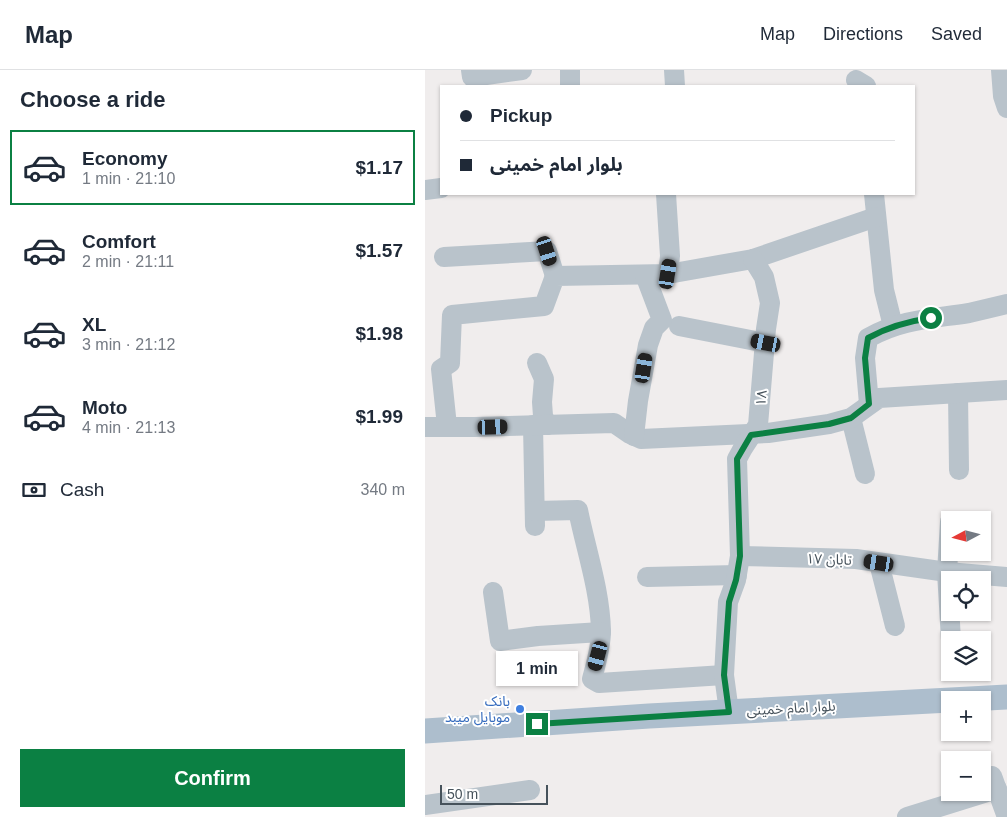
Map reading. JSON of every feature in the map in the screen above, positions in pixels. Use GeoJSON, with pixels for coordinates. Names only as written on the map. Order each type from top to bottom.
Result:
{"type":"FeatureCollection","features":[{"type":"Feature","properties":{"kind":"main road","name":"بلوار امام خمینی"},"geometry":{"type":"LineString","coordinates":[[425,731],[1007,696]]}},
{"type":"Feature","properties":{"kind":"main road"},"geometry":{"type":"LineString","coordinates":[[991,713],[1007,712]]}},
{"type":"Feature","properties":{"kind":"main road","name":"بلوار امام خمینی"},"geometry":{"type":"LineString","coordinates":[[425,747],[941,716]]}},
{"type":"Feature","properties":{"kind":"street"},"geometry":{"type":"LineString","coordinates":[[471,70],[472,77],[522,70]]}},
{"type":"Feature","properties":{"kind":"street"},"geometry":{"type":"LineString","coordinates":[[569,70],[570,85]]}},
{"type":"Feature","properties":{"kind":"street"},"geometry":{"type":"LineString","coordinates":[[674,70],[675,85]]}},
{"type":"Feature","properties":{"kind":"street"},"geometry":{"type":"LineString","coordinates":[[1001,70],[1003,96],[1007,108]]}},
{"type":"Feature","properties":{"kind":"street"},"geometry":{"type":"LineString","coordinates":[[425,190],[440,188]]}},
{"type":"Feature","properties":{"kind":"street"},"geometry":{"type":"LineString","coordinates":[[666,195],[670,256],[668,274]]}},
{"type":"Feature","properties":{"kind":"street"},"geometry":{"type":"LineString","coordinates":[[874,195],[881,243],[884,290],[893,326]]}},
{"type":"Feature","properties":{"kind":"street"},"geometry":{"type":"LineString","coordinates":[[555,276],[668,274],[753,260],[876,217]]}},
{"type":"Feature","properties":{"kind":"street"},"geometry":{"type":"LineString","coordinates":[[444,257],[547,251],[555,276],[544,306],[452,314],[450,363],[441,368],[447,426]]}},
{"type":"Feature","properties":{"kind":"street","name":"۱۸"},"geometry":{"type":"LineString","coordinates":[[729,712],[724,675],[729,602],[738,565],[737,459],[758,425],[770,303],[763,277],[753,260]]}},
{"type":"Feature","properties":{"kind":"street"},"geometry":{"type":"LineString","coordinates":[[634,436],[648,345],[654,328],[662,320],[645,275]]}},
{"type":"Feature","properties":{"kind":"street"},"geometry":{"type":"LineString","coordinates":[[869,404],[865,358],[868,338],[893,326],[913,320],[969,313],[1007,304]]}},
{"type":"Feature","properties":{"kind":"street"},"geometry":{"type":"LineString","coordinates":[[679,326],[766,343]]}},
{"type":"Feature","properties":{"kind":"street"},"geometry":{"type":"LineString","coordinates":[[537,363],[544,379],[535,519],[578,510],[595,583],[601,632],[598,656],[592,679],[599,684],[724,675]]}},
{"type":"Feature","properties":{"kind":"street"},"geometry":{"type":"LineString","coordinates":[[425,426],[474,427],[614,423],[641,439],[751,435],[829,424],[851,418],[879,398],[1007,390]]}},
{"type":"Feature","properties":{"kind":"street"},"geometry":{"type":"LineString","coordinates":[[958,393],[959,470]]}},
{"type":"Feature","properties":{"kind":"street"},"geometry":{"type":"LineString","coordinates":[[851,418],[865,474]]}},
{"type":"Feature","properties":{"kind":"street","name":"تابان ۱۷"},"geometry":{"type":"LineString","coordinates":[[647,577],[738,565],[856,559],[941,571]]}},
{"type":"Feature","properties":{"kind":"street"},"geometry":{"type":"LineString","coordinates":[[879,563],[895,626]]}},
{"type":"Feature","properties":{"kind":"street","name":"تابان ۱۷"},"geometry":{"type":"LineString","coordinates":[[991,576],[1007,577]]}},
{"type":"Feature","properties":{"kind":"street"},"geometry":{"type":"LineString","coordinates":[[493,592],[500,641],[538,636],[601,632]]}},
{"type":"Feature","properties":{"kind":"street"},"geometry":{"type":"LineString","coordinates":[[907,817],[994,782],[1007,817]]}},
{"type":"Feature","properties":{"kind":"street"},"geometry":{"type":"LineString","coordinates":[[425,806],[530,790]]}},
{"type":"Feature","properties":{"kind":"place","name":"بانک موبایل میبد"},"geometry":{"type":"Point","coordinates":[520,709]}},
{"type":"Feature","properties":{"kind":"route"},"geometry":{"type":"LineString","coordinates":[[537,724],[729,712],[724,675],[729,602],[736,580],[740,556],[737,459],[751,435],[829,424],[851,418],[869,404],[865,358],[868,338],[893,326],[913,320],[931,318]]}}]}
